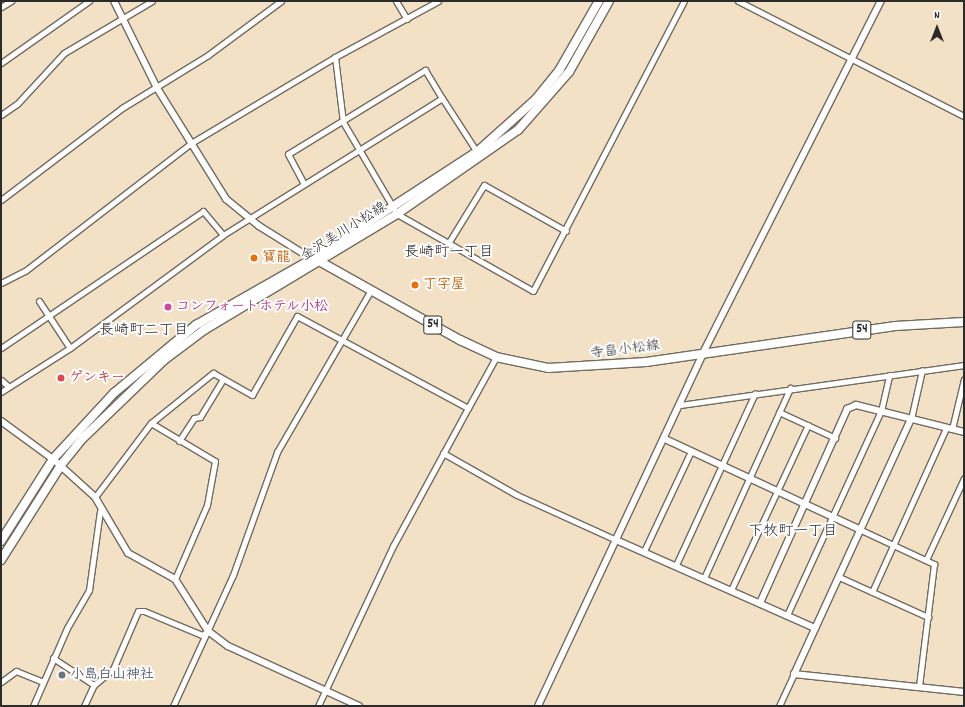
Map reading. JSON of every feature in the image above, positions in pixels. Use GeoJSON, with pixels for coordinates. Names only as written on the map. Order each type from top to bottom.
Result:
{"type":"FeatureCollection","features":[{"type":"Feature","properties":{"kind":"main road"},"geometry":{"type":"LineString","coordinates":[[1,542],[53,459],[114,392],[156,355],[196,325],[312,259],[477,152],[536,99],[560,69],[599,1]]}},
{"type":"Feature","properties":{"kind":"main road","name":"金沢美川小松線"},"geometry":{"type":"LineString","coordinates":[[1,560],[61,465],[83,438],[164,360],[204,330],[322,262],[481,159],[545,103],[569,72],[609,1]]}},
{"type":"Feature","properties":{"kind":"main road","name":"寺畠小松線"},"geometry":{"type":"LineString","coordinates":[[312,259],[322,262],[496,357],[548,368],[586,368],[895,326],[964,322]]}},
{"type":"Feature","properties":{"kind":"street"},"geometry":{"type":"LineString","coordinates":[[1,7],[11,1]]}},
{"type":"Feature","properties":{"kind":"street"},"geometry":{"type":"LineString","coordinates":[[1,63],[89,1]]}},
{"type":"Feature","properties":{"kind":"street"},"geometry":{"type":"LineString","coordinates":[[114,1],[157,88],[226,199],[250,218],[312,259]]}},
{"type":"Feature","properties":{"kind":"street"},"geometry":{"type":"LineString","coordinates":[[1,115],[17,104],[64,52],[123,20],[152,1]]}},
{"type":"Feature","properties":{"kind":"street"},"geometry":{"type":"LineString","coordinates":[[1,200],[122,108],[157,88],[281,1]]}},
{"type":"Feature","properties":{"kind":"street"},"geometry":{"type":"LineString","coordinates":[[396,1],[407,19]]}},
{"type":"Feature","properties":{"kind":"street"},"geometry":{"type":"LineString","coordinates":[[1,283],[25,271],[191,143],[335,57],[438,1]]}},
{"type":"Feature","properties":{"kind":"street"},"geometry":{"type":"LineString","coordinates":[[335,57],[343,122],[398,214],[533,290],[566,231],[684,1]]}},
{"type":"Feature","properties":{"kind":"street"},"geometry":{"type":"LineString","coordinates":[[738,1],[964,116]]}},
{"type":"Feature","properties":{"kind":"street"},"geometry":{"type":"LineString","coordinates":[[538,706],[665,439],[703,353],[881,1]]}},
{"type":"Feature","properties":{"kind":"street"},"geometry":{"type":"LineString","coordinates":[[304,184],[288,154],[343,122],[425,70],[477,152]]}},
{"type":"Feature","properties":{"kind":"street"},"geometry":{"type":"LineString","coordinates":[[1,392],[8,386],[70,348],[223,235],[442,98]]}},
{"type":"Feature","properties":{"kind":"street"},"geometry":{"type":"LineString","coordinates":[[449,242],[484,185],[566,231]]}},
{"type":"Feature","properties":{"kind":"street"},"geometry":{"type":"LineString","coordinates":[[1,348],[203,211],[223,235]]}},
{"type":"Feature","properties":{"kind":"street"},"geometry":{"type":"LineString","coordinates":[[172,706],[208,631],[253,524],[267,474],[371,290]]}},
{"type":"Feature","properties":{"kind":"street"},"geometry":{"type":"LineString","coordinates":[[39,301],[70,348]]}},
{"type":"Feature","properties":{"kind":"street"},"geometry":{"type":"LineString","coordinates":[[95,497],[151,423],[213,373],[252,395],[297,316],[344,339],[468,408]]}},
{"type":"Feature","properties":{"kind":"street"},"geometry":{"type":"LineString","coordinates":[[318,706],[393,546],[496,357]]}},
{"type":"Feature","properties":{"kind":"street"},"geometry":{"type":"LineString","coordinates":[[680,405],[790,388],[964,365]]}},
{"type":"Feature","properties":{"kind":"street"},"geometry":{"type":"LineString","coordinates":[[779,706],[911,419],[922,370]]}},
{"type":"Feature","properties":{"kind":"street"},"geometry":{"type":"LineString","coordinates":[[787,615],[881,411],[889,375]]}},
{"type":"Feature","properties":{"kind":"street"},"geometry":{"type":"LineString","coordinates":[[179,441],[194,418],[200,417],[223,379]]}},
{"type":"Feature","properties":{"kind":"street"},"geometry":{"type":"LineString","coordinates":[[872,592],[949,428],[964,379]]}},
{"type":"Feature","properties":{"kind":"street"},"geometry":{"type":"LineString","coordinates":[[1,380],[8,386]]}},
{"type":"Feature","properties":{"kind":"street"},"geometry":{"type":"LineString","coordinates":[[704,578],[790,388]]}},
{"type":"Feature","properties":{"kind":"street"},"geometry":{"type":"LineString","coordinates":[[676,565],[755,393]]}},
{"type":"Feature","properties":{"kind":"street"},"geometry":{"type":"LineString","coordinates":[[760,603],[847,409],[856,405],[964,432]]}},
{"type":"Feature","properties":{"kind":"street"},"geometry":{"type":"LineString","coordinates":[[779,412],[835,438]]}},
{"type":"Feature","properties":{"kind":"street"},"geometry":{"type":"LineString","coordinates":[[1,421],[61,465],[95,497],[100,511],[128,553],[175,579],[208,631],[228,646],[359,706]]}},
{"type":"Feature","properties":{"kind":"street"},"geometry":{"type":"LineString","coordinates":[[151,423],[179,441],[215,460],[207,505],[175,579]]}},
{"type":"Feature","properties":{"kind":"street"},"geometry":{"type":"LineString","coordinates":[[732,590],[808,425]]}},
{"type":"Feature","properties":{"kind":"street"},"geometry":{"type":"LineString","coordinates":[[665,439],[934,564],[919,687]]}},
{"type":"Feature","properties":{"kind":"street"},"geometry":{"type":"LineString","coordinates":[[644,551],[691,451]]}},
{"type":"Feature","properties":{"kind":"street"},"geometry":{"type":"LineString","coordinates":[[443,453],[517,495],[815,628]]}},
{"type":"Feature","properties":{"kind":"street"},"geometry":{"type":"LineString","coordinates":[[926,560],[964,478]]}},
{"type":"Feature","properties":{"kind":"street"},"geometry":{"type":"LineString","coordinates":[[33,706],[53,658],[89,590],[100,511]]}},
{"type":"Feature","properties":{"kind":"street"},"geometry":{"type":"LineString","coordinates":[[839,577],[928,617]]}},
{"type":"Feature","properties":{"kind":"street"},"geometry":{"type":"LineString","coordinates":[[84,706],[94,684],[113,669],[138,611],[144,611],[202,635],[208,631]]}},
{"type":"Feature","properties":{"kind":"street"},"geometry":{"type":"LineString","coordinates":[[53,658],[94,684]]}},
{"type":"Feature","properties":{"kind":"street"},"geometry":{"type":"LineString","coordinates":[[1,682],[16,671],[42,682]]}},
{"type":"Feature","properties":{"kind":"street"},"geometry":{"type":"LineString","coordinates":[[794,674],[964,692]]}},
{"type":"Feature","properties":{"kind":"place","name":"寳龍"},"geometry":{"type":"Point","coordinates":[254,258]}},
{"type":"Feature","properties":{"kind":"place","name":"丁字屋"},"geometry":{"type":"Point","coordinates":[415,285]}},
{"type":"Feature","properties":{"kind":"place","name":"コンフォートホテル小松"},"geometry":{"type":"Point","coordinates":[168,307]}},
{"type":"Feature","properties":{"kind":"place","name":"ゲンキー"},"geometry":{"type":"Point","coordinates":[61,378]}},
{"type":"Feature","properties":{"kind":"place","name":"小島白山神社"},"geometry":{"type":"Point","coordinates":[62,675]}},
{"type":"Feature","properties":{"kind":"district","name":"長崎町一丁目"},"geometry":{"type":"Point","coordinates":[449,254]}},
{"type":"Feature","properties":{"kind":"district","name":"長崎町二丁目"},"geometry":{"type":"Point","coordinates":[144,332]}},
{"type":"Feature","properties":{"kind":"district","name":"下牧町一丁目"},"geometry":{"type":"Point","coordinates":[793,533]}}]}
